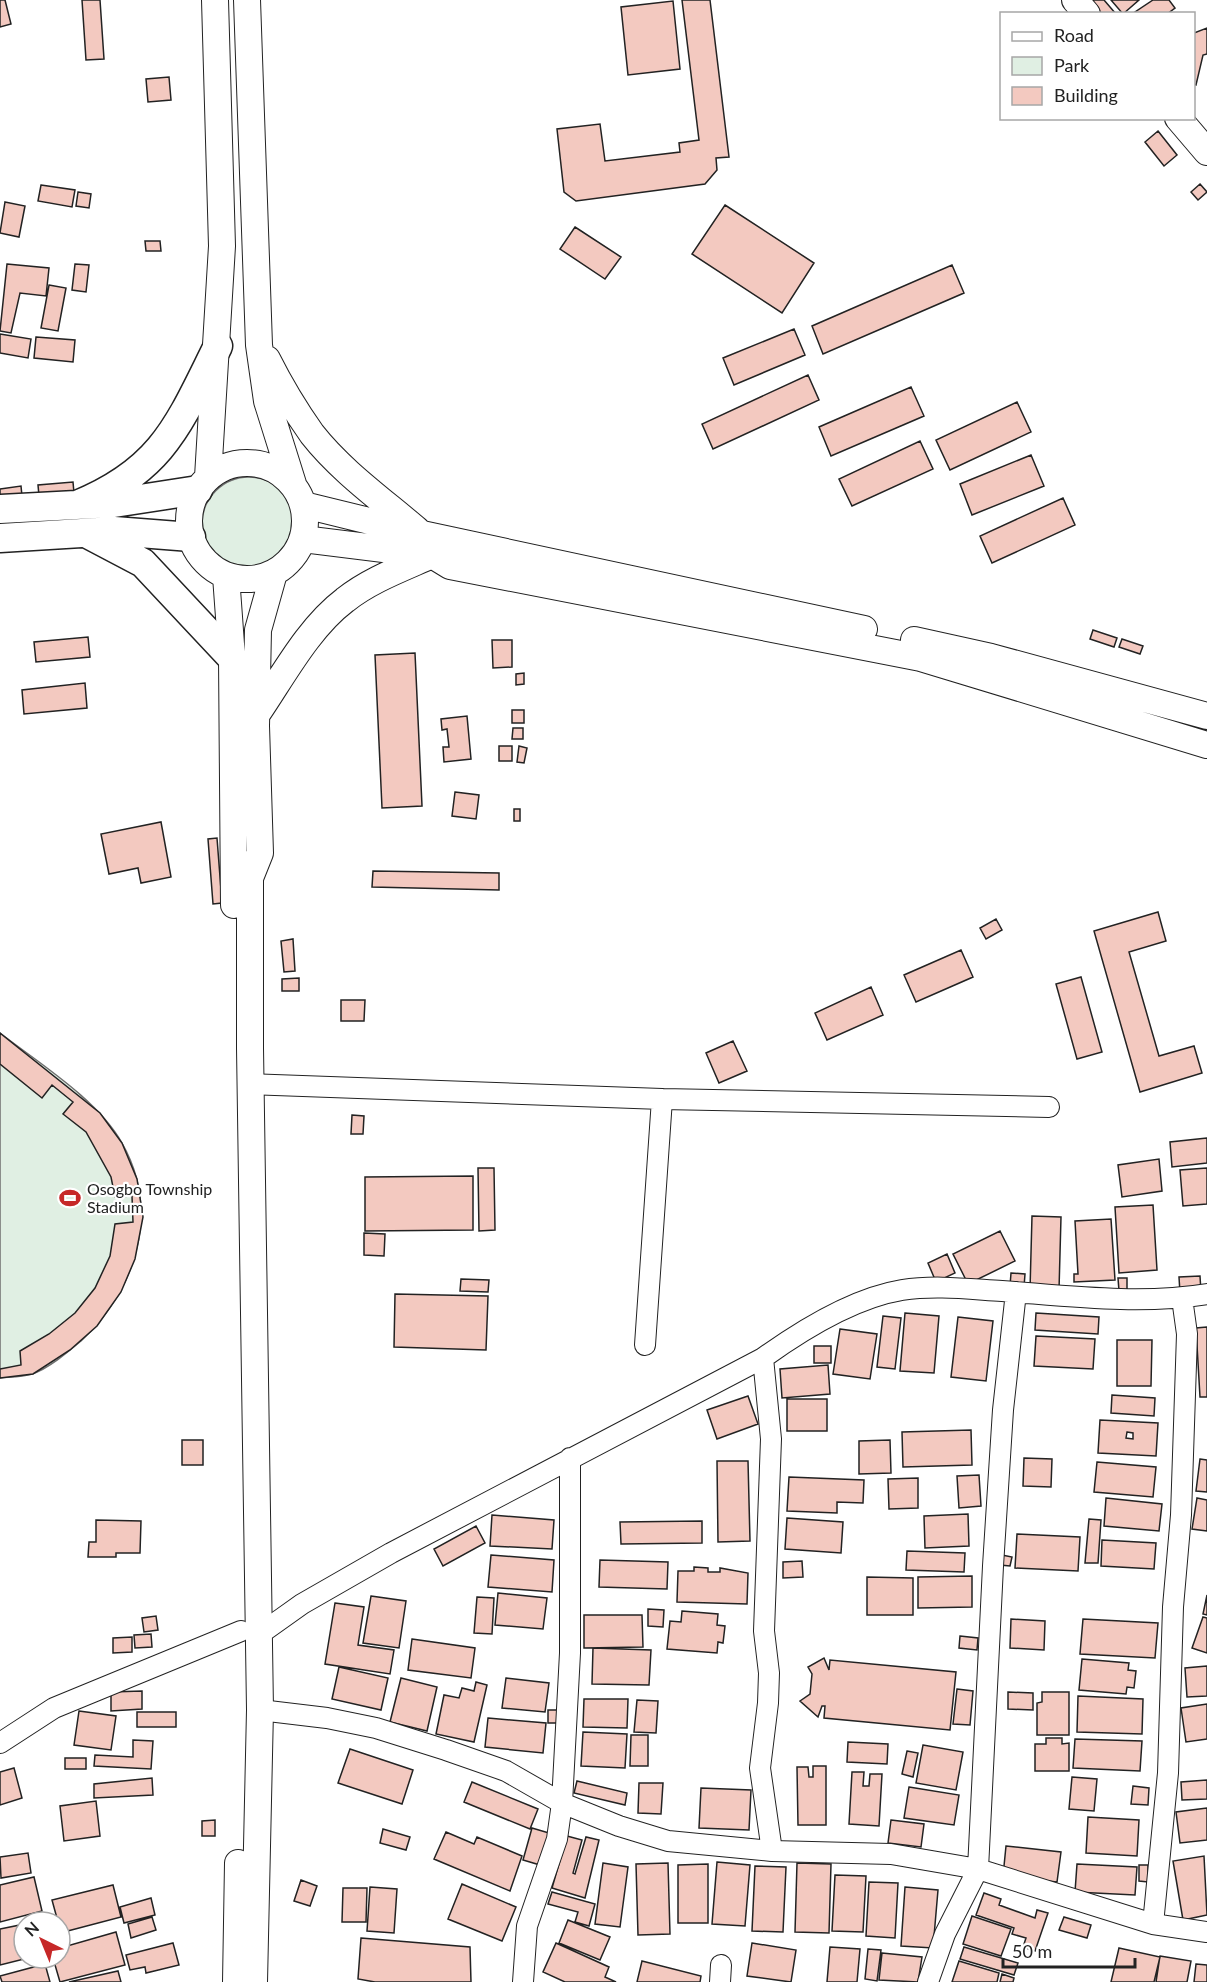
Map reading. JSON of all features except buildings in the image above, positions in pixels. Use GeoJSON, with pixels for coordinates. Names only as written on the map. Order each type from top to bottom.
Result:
{"type":"FeatureCollection","features":[{"type":"Feature","properties":{"kind":"highway"},"geometry":{"type":"LineString","coordinates":[[77,505],[101,495],[136,474],[165,443],[178,426],[218,346]]}},
{"type":"Feature","properties":{"kind":"highway"},"geometry":{"type":"LineString","coordinates":[[0,509],[114,503],[203,484]]}},
{"type":"Feature","properties":{"kind":"highway"},"geometry":{"type":"LineString","coordinates":[[0,538],[114,531],[191,537]]}},
{"type":"Feature","properties":{"kind":"highway"},"geometry":{"type":"LineString","coordinates":[[86,533],[143,563],[232,658]]}},
{"type":"Feature","properties":{"kind":"main road"},"geometry":{"type":"LineString","coordinates":[[203,484],[218,346],[222,246],[215,0]]}},
{"type":"Feature","properties":{"kind":"main road"},"geometry":{"type":"LineString","coordinates":[[247,0],[259,345],[267,402],[298,495],[306,522],[303,539],[286,565],[258,579],[226,576],[204,561],[191,537],[189,521],[191,505],[203,484],[224,467],[243,462],[261,464],[279,471],[298,495],[427,544]]}},
{"type":"Feature","properties":{"kind":"main road"},"geometry":{"type":"LineString","coordinates":[[1075,0],[1085,12]]}},
{"type":"Feature","properties":{"kind":"main road"},"geometry":{"type":"LineString","coordinates":[[1180,120],[1207,152]]}},
{"type":"Feature","properties":{"kind":"main road"},"geometry":{"type":"LineString","coordinates":[[259,345],[285,393],[314,435],[357,480],[450,566],[921,658],[1207,745]]}},
{"type":"Feature","properties":{"kind":"main road"},"geometry":{"type":"LineString","coordinates":[[303,539],[427,544],[991,657],[1207,716]]}},
{"type":"Feature","properties":{"kind":"main road"},"geometry":{"type":"LineString","coordinates":[[257,714],[311,636],[345,600],[427,544]]}},
{"type":"Feature","properties":{"kind":"main road"},"geometry":{"type":"LineString","coordinates":[[236,1982],[243,1668],[249,1634],[250,878],[260,853],[258,630],[274,573]]}},
{"type":"Feature","properties":{"kind":"main road"},"geometry":{"type":"LineString","coordinates":[[226,576],[232,658],[230,688],[249,1634],[260,1710],[254,1982]]}},
{"type":"Feature","properties":{"kind":"street"},"geometry":{"type":"LineString","coordinates":[[250,1084],[662,1099],[1050,1107]]}},
{"type":"Feature","properties":{"kind":"street"},"geometry":{"type":"LineString","coordinates":[[645,1345],[662,1099]]}},
{"type":"Feature","properties":{"kind":"street"},"geometry":{"type":"LineString","coordinates":[[0,1743],[54,1708],[249,1634],[391,1553],[763,1358],[786,1342],[844,1311],[899,1290],[932,1286],[1075,1297],[1182,1298],[1207,1294]]}},
{"type":"Feature","properties":{"kind":"street"},"geometry":{"type":"LineString","coordinates":[[928,1982],[945,1934],[978,1869],[1003,1410],[1016,1292]]}},
{"type":"Feature","properties":{"kind":"street"},"geometry":{"type":"LineString","coordinates":[[1154,1924],[1168,1773],[1173,1607],[1181,1515],[1187,1334],[1182,1298]]}},
{"type":"Feature","properties":{"kind":"street"},"geometry":{"type":"LineString","coordinates":[[763,1358],[771,1439],[764,1631],[769,1673],[768,1703],[760,1768],[771,1851]]}},
{"type":"Feature","properties":{"kind":"street"},"geometry":{"type":"LineString","coordinates":[[523,1982],[527,1926],[557,1839],[562,1803],[570,1653],[570,1458]]}},
{"type":"Feature","properties":{"kind":"street"},"geometry":{"type":"LineString","coordinates":[[260,1710],[327,1718],[396,1734],[506,1771],[562,1803],[619,1826],[668,1841],[771,1851],[891,1854],[978,1869],[1154,1924],[1207,1932]]}},
{"type":"Feature","properties":{"kind":"green space"},"geometry":{"type":"Polygon","coordinates":[[[240,477],[258,477],[283,490],[293,506],[296,524],[293,542],[283,558],[258,571],[240,571],[215,558],[202,533],[202,515],[215,490],[240,477]]]}},
{"type":"Feature","properties":{"kind":"green space","name":"Osogbo Township Stadium"},"geometry":{"type":"Polygon","coordinates":[[[0,1033],[67,1083],[111,1127],[122,1143],[134,1169],[140,1196],[141,1222],[137,1248],[128,1274],[116,1298],[100,1320],[81,1341],[45,1368],[28,1375],[0,1378],[0,1033]]]}},
{"type":"Feature","properties":{"kind":"place","name":"Osogbo Township Stadium"},"geometry":{"type":"Point","coordinates":[70,1198]}}]}
